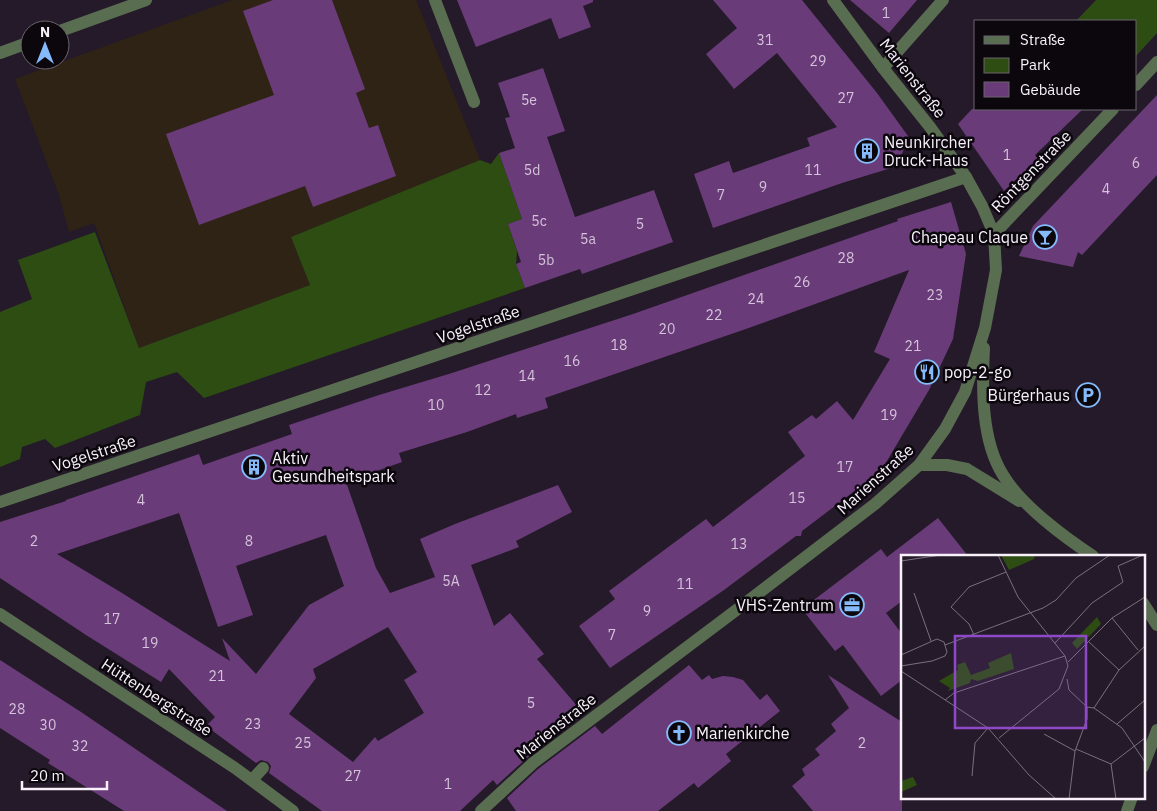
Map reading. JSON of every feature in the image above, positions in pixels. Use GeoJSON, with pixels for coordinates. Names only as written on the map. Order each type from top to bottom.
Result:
{"type":"FeatureCollection","features":[{"type":"Feature","properties":{"kind":"street"},"geometry":{"type":"LineString","coordinates":[[70,27],[146,0]]}},
{"type":"Feature","properties":{"kind":"street"},"geometry":{"type":"LineString","coordinates":[[435,0],[474,102]]}},
{"type":"Feature","properties":{"kind":"street","name":"Marienstraße"},"geometry":{"type":"LineString","coordinates":[[481,811],[533,763],[875,504],[919,465],[945,430],[966,392],[985,328],[996,270],[994,234],[982,206],[966,177],[833,0]]}},
{"type":"Feature","properties":{"kind":"street"},"geometry":{"type":"LineString","coordinates":[[883,68],[943,0]]}},
{"type":"Feature","properties":{"kind":"street"},"geometry":{"type":"LineString","coordinates":[[0,53],[20,46]]}},
{"type":"Feature","properties":{"kind":"street"},"geometry":{"type":"LineString","coordinates":[[1137,84],[1157,62]]}},
{"type":"Feature","properties":{"kind":"street","name":"Röntgenstraße"},"geometry":{"type":"LineString","coordinates":[[994,234],[1112,110]]}},
{"type":"Feature","properties":{"kind":"street","name":"Vogelstraße"},"geometry":{"type":"LineString","coordinates":[[0,502],[966,177]]}},
{"type":"Feature","properties":{"kind":"street"},"geometry":{"type":"LineString","coordinates":[[985,328],[982,378],[984,414],[992,452],[1003,476],[1029,507]]}},
{"type":"Feature","properties":{"kind":"street"},"geometry":{"type":"LineString","coordinates":[[919,465],[947,465],[967,469],[1029,507],[1092,555]]}},
{"type":"Feature","properties":{"kind":"street"},"geometry":{"type":"LineString","coordinates":[[1144,605],[1157,625]]}},
{"type":"Feature","properties":{"kind":"street","name":"Hüttenbergstraße"},"geometry":{"type":"LineString","coordinates":[[0,614],[252,780],[292,811]]}},
{"type":"Feature","properties":{"kind":"street"},"geometry":{"type":"LineString","coordinates":[[1144,764],[1157,730]]}},
{"type":"Feature","properties":{"kind":"street"},"geometry":{"type":"LineString","coordinates":[[252,780],[262,768]]}},
{"type":"Feature","properties":{"kind":"street"},"geometry":{"type":"LineString","coordinates":[[1127,811],[1132,798]]}},
{"type":"Feature","properties":{"kind":"shaded area"},"geometry":{"type":"Polygon","coordinates":[[[232,0],[416,0],[480,160],[291,237],[310,285],[139,348],[94,223],[69,232],[59,195],[15,79],[40,70],[70,70],[70,59],[232,0]]]}},
{"type":"Feature","properties":{"kind":"green space"},"geometry":{"type":"Polygon","coordinates":[[[1096,0],[1157,0],[1157,33],[1137,55],[1137,20],[1077,20],[1096,0]]]}},
{"type":"Feature","properties":{"kind":"green space"},"geometry":{"type":"Polygon","coordinates":[[[499,153],[522,219],[508,224],[517,251],[516,264],[525,288],[204,398],[177,372],[146,382],[140,415],[55,448],[45,439],[22,447],[20,459],[0,467],[0,312],[32,299],[18,260],[95,232],[139,348],[310,285],[291,237],[480,160],[491,164],[499,153]]]}},
{"type":"Feature","properties":{"kind":"building"},"geometry":{"type":"Polygon","coordinates":[[[273,0],[332,0],[365,89],[356,93],[369,128],[378,125],[396,176],[313,207],[305,186],[199,225],[166,134],[274,95],[243,11],[273,0]]]}},
{"type":"Feature","properties":{"kind":"building"},"geometry":{"type":"Polygon","coordinates":[[[457,0],[593,0],[593,2],[583,6],[591,27],[559,39],[551,18],[476,47],[457,0]]]}},
{"type":"Feature","properties":{"kind":"building"},"geometry":{"type":"Polygon","coordinates":[[[713,0],[802,0],[877,93],[908,136],[898,166],[842,183],[713,228],[694,174],[729,161],[733,173],[810,146],[807,138],[837,127],[777,53],[734,89],[706,54],[737,28],[713,0]]]}},
{"type":"Feature","properties":{"kind":"building"},"geometry":{"type":"Polygon","coordinates":[[[850,0],[917,0],[889,33],[850,0]]]}},
{"type":"Feature","properties":{"kind":"building"},"geometry":{"type":"Polygon","coordinates":[[[543,68],[565,131],[547,137],[575,217],[654,190],[673,242],[582,274],[580,269],[525,288],[516,264],[521,262],[508,224],[522,219],[499,153],[515,148],[505,118],[510,117],[498,83],[543,68]]]}},
{"type":"Feature","properties":{"kind":"building"},"geometry":{"type":"Polygon","coordinates":[[[1157,95],[1157,175],[1082,255],[1078,252],[1073,267],[1019,256],[1033,226],[1157,95]]]}},
{"type":"Feature","properties":{"kind":"building"},"geometry":{"type":"Polygon","coordinates":[[[972,109],[1082,110],[1035,155],[1038,159],[1004,191],[958,124],[972,109]]]}},
{"type":"Feature","properties":{"kind":"building"},"geometry":{"type":"Polygon","coordinates":[[[951,202],[966,254],[953,339],[929,390],[881,471],[802,531],[801,536],[796,536],[724,590],[610,668],[579,626],[615,599],[609,591],[706,519],[713,527],[805,456],[788,432],[812,415],[816,419],[837,401],[853,420],[890,359],[874,352],[909,270],[743,330],[545,398],[548,408],[517,418],[516,414],[467,432],[399,453],[402,462],[346,482],[376,568],[390,593],[435,577],[420,539],[558,485],[572,512],[516,541],[519,547],[471,565],[494,626],[510,613],[544,654],[537,659],[584,714],[528,757],[497,785],[493,780],[460,811],[322,811],[269,773],[271,766],[268,762],[261,760],[256,763],[206,726],[215,717],[169,669],[161,682],[0,578],[0,522],[199,454],[203,465],[292,434],[289,425],[633,314],[898,221],[897,219],[951,202]],[[179,513],[57,554],[230,661],[222,638],[256,674],[309,605],[344,586],[326,535],[236,566],[253,615],[218,627],[179,513]],[[388,627],[313,669],[316,678],[289,714],[353,762],[375,737],[378,741],[424,713],[404,680],[417,672],[388,627]]]}},
{"type":"Feature","properties":{"kind":"building","name":"VHS-Zentrum"},"geometry":{"type":"Polygon","coordinates":[[[938,518],[967,555],[901,555],[901,602],[886,613],[901,633],[901,681],[881,696],[843,645],[835,651],[802,609],[881,549],[887,557],[938,518]]]}},
{"type":"Feature","properties":{"kind":"building"},"geometry":{"type":"Polygon","coordinates":[[[0,660],[81,712],[227,811],[124,811],[48,763],[50,760],[0,728],[0,660]]]}},
{"type":"Feature","properties":{"kind":"building","name":"Marienkirche"},"geometry":{"type":"Polygon","coordinates":[[[689,665],[702,680],[709,675],[712,679],[723,676],[743,680],[760,700],[767,694],[780,711],[726,754],[731,761],[698,788],[694,783],[658,811],[516,811],[507,798],[538,769],[595,726],[602,734],[689,665]]]}},
{"type":"Feature","properties":{"kind":"building"},"geometry":{"type":"Polygon","coordinates":[[[828,675],[901,721],[902,811],[813,811],[792,786],[805,775],[802,769],[820,755],[815,749],[836,731],[831,724],[849,708],[828,675]]]}},
{"type":"Feature","properties":{"kind":"place","name":"Neunkircher Druck-Haus"},"geometry":{"type":"Point","coordinates":[867,151]}},
{"type":"Feature","properties":{"kind":"place","name":"Chapeau Claque"},"geometry":{"type":"Point","coordinates":[1045,237]}},
{"type":"Feature","properties":{"kind":"place","name":"pop-2-go"},"geometry":{"type":"Point","coordinates":[927,372]}},
{"type":"Feature","properties":{"kind":"place","name":"Bürgerhaus"},"geometry":{"type":"Point","coordinates":[1088,395]}},
{"type":"Feature","properties":{"kind":"place","name":"Aktiv Gesundheitspark"},"geometry":{"type":"Point","coordinates":[254,467]}},
{"type":"Feature","properties":{"kind":"place","name":"VHS-Zentrum"},"geometry":{"type":"Point","coordinates":[852,605]}},
{"type":"Feature","properties":{"kind":"place","name":"Marienkirche"},"geometry":{"type":"Point","coordinates":[679,733]}}]}
